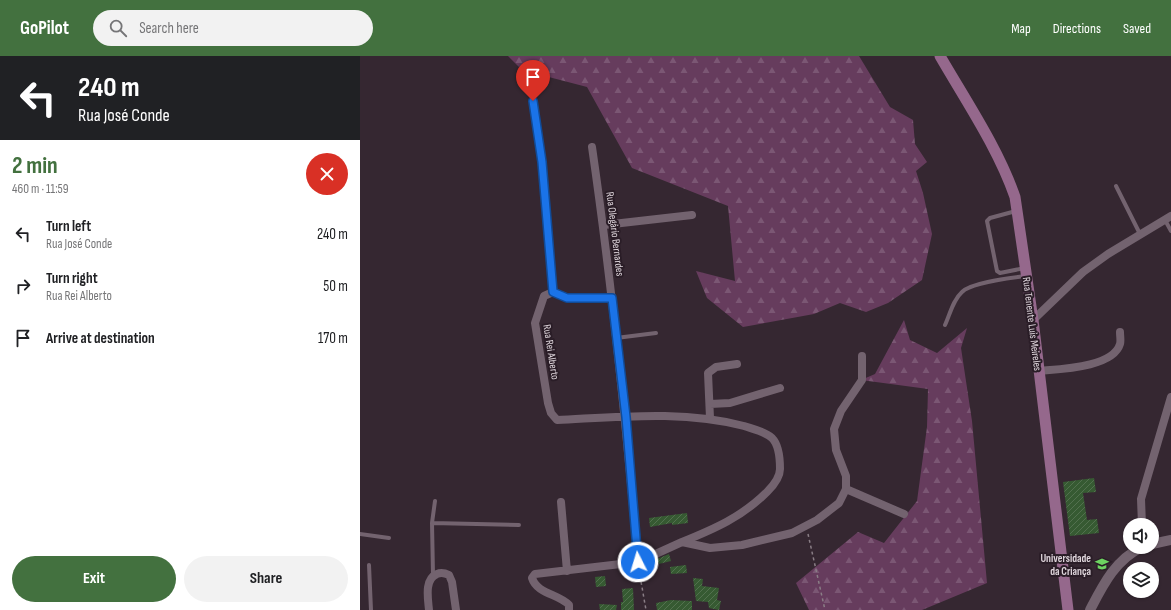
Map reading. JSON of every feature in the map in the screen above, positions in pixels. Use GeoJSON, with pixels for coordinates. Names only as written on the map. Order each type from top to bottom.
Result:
{"type":"FeatureCollection","features":[{"type":"Feature","properties":{"kind":"main road","name":"Rua Tenente Luís Meireles"},"geometry":{"type":"LineString","coordinates":[[940,56],[1009,179],[1018,211],[1033,320],[1038,372],[1068,610]]}},
{"type":"Feature","properties":{"kind":"street"},"geometry":{"type":"LineString","coordinates":[[533,101],[542,162],[553,292],[567,298],[612,298]]}},
{"type":"Feature","properties":{"kind":"street","name":"Rua Olegário Bernardes"},"geometry":{"type":"LineString","coordinates":[[592,147],[604,225],[626,417],[638,562]]}},
{"type":"Feature","properties":{"kind":"street"},"geometry":{"type":"LineString","coordinates":[[604,225],[692,215]]}},
{"type":"Feature","properties":{"kind":"street"},"geometry":{"type":"LineString","coordinates":[[1033,320],[1083,272],[1140,234],[1168,218]]}},
{"type":"Feature","properties":{"kind":"street","name":"Rua Rei Alberto"},"geometry":{"type":"LineString","coordinates":[[553,292],[544,296],[535,323],[549,408],[557,420],[626,417]]}},
{"type":"Feature","properties":{"kind":"street"},"geometry":{"type":"LineString","coordinates":[[1038,372],[1094,364],[1104,360],[1120,345],[1120,332]]}},
{"type":"Feature","properties":{"kind":"street"},"geometry":{"type":"LineString","coordinates":[[682,542],[710,548],[742,545],[773,539],[807,527],[838,503],[846,488],[846,476],[836,450],[834,429],[841,411],[862,380],[862,356]]}},
{"type":"Feature","properties":{"kind":"street"},"geometry":{"type":"LineString","coordinates":[[710,418],[708,381],[710,370],[737,364]]}},
{"type":"Feature","properties":{"kind":"street"},"geometry":{"type":"LineString","coordinates":[[710,404],[730,403],[780,388]]}},
{"type":"Feature","properties":{"kind":"street"},"geometry":{"type":"LineString","coordinates":[[1142,518],[1142,499],[1171,397]]}},
{"type":"Feature","properties":{"kind":"street"},"geometry":{"type":"LineString","coordinates":[[569,610],[566,603],[537,586],[532,578],[535,574],[638,562],[729,522],[744,513],[771,488],[780,472],[778,451],[775,441],[770,436],[754,429],[710,418],[626,417]]}},
{"type":"Feature","properties":{"kind":"street"},"geometry":{"type":"LineString","coordinates":[[846,488],[904,514]]}},
{"type":"Feature","properties":{"kind":"street"},"geometry":{"type":"LineString","coordinates":[[561,502],[567,571]]}},
{"type":"Feature","properties":{"kind":"street"},"geometry":{"type":"LineString","coordinates":[[1159,543],[1171,540]]}},
{"type":"Feature","properties":{"kind":"street"},"geometry":{"type":"LineString","coordinates":[[1090,610],[1107,578],[1115,567],[1131,554]]}},
{"type":"Feature","properties":{"kind":"street"},"geometry":{"type":"LineString","coordinates":[[429,610],[428,589],[433,576],[439,573],[446,573],[452,582],[456,610]]}},
{"type":"Feature","properties":{"kind":"lane"},"geometry":{"type":"LineString","coordinates":[[1116,186],[1140,234]]}},
{"type":"Feature","properties":{"kind":"lane"},"geometry":{"type":"LineString","coordinates":[[1018,211],[990,218],[987,221],[997,271],[1026,272]]}},
{"type":"Feature","properties":{"kind":"lane"},"geometry":{"type":"LineString","coordinates":[[1168,218],[1171,232]]}},
{"type":"Feature","properties":{"kind":"lane"},"geometry":{"type":"LineString","coordinates":[[945,325],[953,305],[961,293],[968,288],[1026,272]]}},
{"type":"Feature","properties":{"kind":"lane"},"geometry":{"type":"LineString","coordinates":[[616,338],[656,333]]}},
{"type":"Feature","properties":{"kind":"lane"},"geometry":{"type":"LineString","coordinates":[[433,576],[432,523],[435,501]]}},
{"type":"Feature","properties":{"kind":"lane"},"geometry":{"type":"LineString","coordinates":[[432,523],[519,525]]}},
{"type":"Feature","properties":{"kind":"lane"},"geometry":{"type":"LineString","coordinates":[[360,534],[388,538]]}},
{"type":"Feature","properties":{"kind":"lane"},"geometry":{"type":"LineString","coordinates":[[368,565],[371,610]]}},
{"type":"Feature","properties":{"kind":"path"},"geometry":{"type":"LineString","coordinates":[[807,527],[825,610]]}},
{"type":"Feature","properties":{"kind":"path"},"geometry":{"type":"LineString","coordinates":[[638,562],[646,610]]}},
{"type":"Feature","properties":{"kind":"green space"},"geometry":{"type":"Polygon","coordinates":[[[508,56],[859,56],[890,107],[913,120],[915,144],[927,162],[916,171],[923,193],[932,234],[922,280],[888,303],[866,312],[840,303],[814,314],[743,327],[707,298],[696,271],[735,281],[728,206],[632,168],[587,87],[522,70],[508,56]]]}},
{"type":"Feature","properties":{"kind":"green space"},"geometry":{"type":"Polygon","coordinates":[[[904,320],[910,340],[937,353],[967,328],[961,348],[972,421],[987,583],[922,610],[809,610],[796,583],[858,532],[884,543],[917,501],[927,427],[928,389],[861,380],[875,374],[904,320]]]}},
{"type":"Feature","properties":{"kind":"building"},"geometry":{"type":"Polygon","coordinates":[[[1094,478],[1096,492],[1083,493],[1087,520],[1097,519],[1099,533],[1070,536],[1063,482],[1094,478]]]}},
{"type":"Feature","properties":{"kind":"building"},"geometry":{"type":"Polygon","coordinates":[[[687,513],[688,523],[672,525],[672,523],[650,527],[649,518],[687,513]]]}},
{"type":"Feature","properties":{"kind":"building"},"geometry":{"type":"Polygon","coordinates":[[[669,554],[671,561],[659,564],[657,559],[669,554]]]}},
{"type":"Feature","properties":{"kind":"building"},"geometry":{"type":"Polygon","coordinates":[[[686,565],[687,573],[671,574],[670,567],[686,565]]]}},
{"type":"Feature","properties":{"kind":"building"},"geometry":{"type":"Polygon","coordinates":[[[605,576],[606,586],[596,587],[595,577],[605,576]]]}},
{"type":"Feature","properties":{"kind":"building"},"geometry":{"type":"Polygon","coordinates":[[[693,578],[703,579],[702,586],[719,588],[717,600],[721,601],[719,610],[709,608],[708,602],[696,601],[693,578]]]}},
{"type":"Feature","properties":{"kind":"building"},"geometry":{"type":"Polygon","coordinates":[[[633,588],[634,610],[621,610],[621,602],[623,602],[622,589],[633,588]]]}},
{"type":"Feature","properties":{"kind":"building"},"geometry":{"type":"Polygon","coordinates":[[[671,600],[692,601],[692,610],[657,610],[656,603],[671,600]]]}},
{"type":"Feature","properties":{"kind":"building"},"geometry":{"type":"Polygon","coordinates":[[[599,604],[617,605],[616,610],[600,610],[599,604]]]}},
{"type":"Feature","properties":{"kind":"place","name":"Universidade da Criança"},"geometry":{"type":"Point","coordinates":[1102,564]}},
{"type":"Feature","properties":{"kind":"route"},"geometry":{"type":"LineString","coordinates":[[533,101],[542,162],[553,292],[567,298],[612,298],[626,417],[638,562]]}}]}
